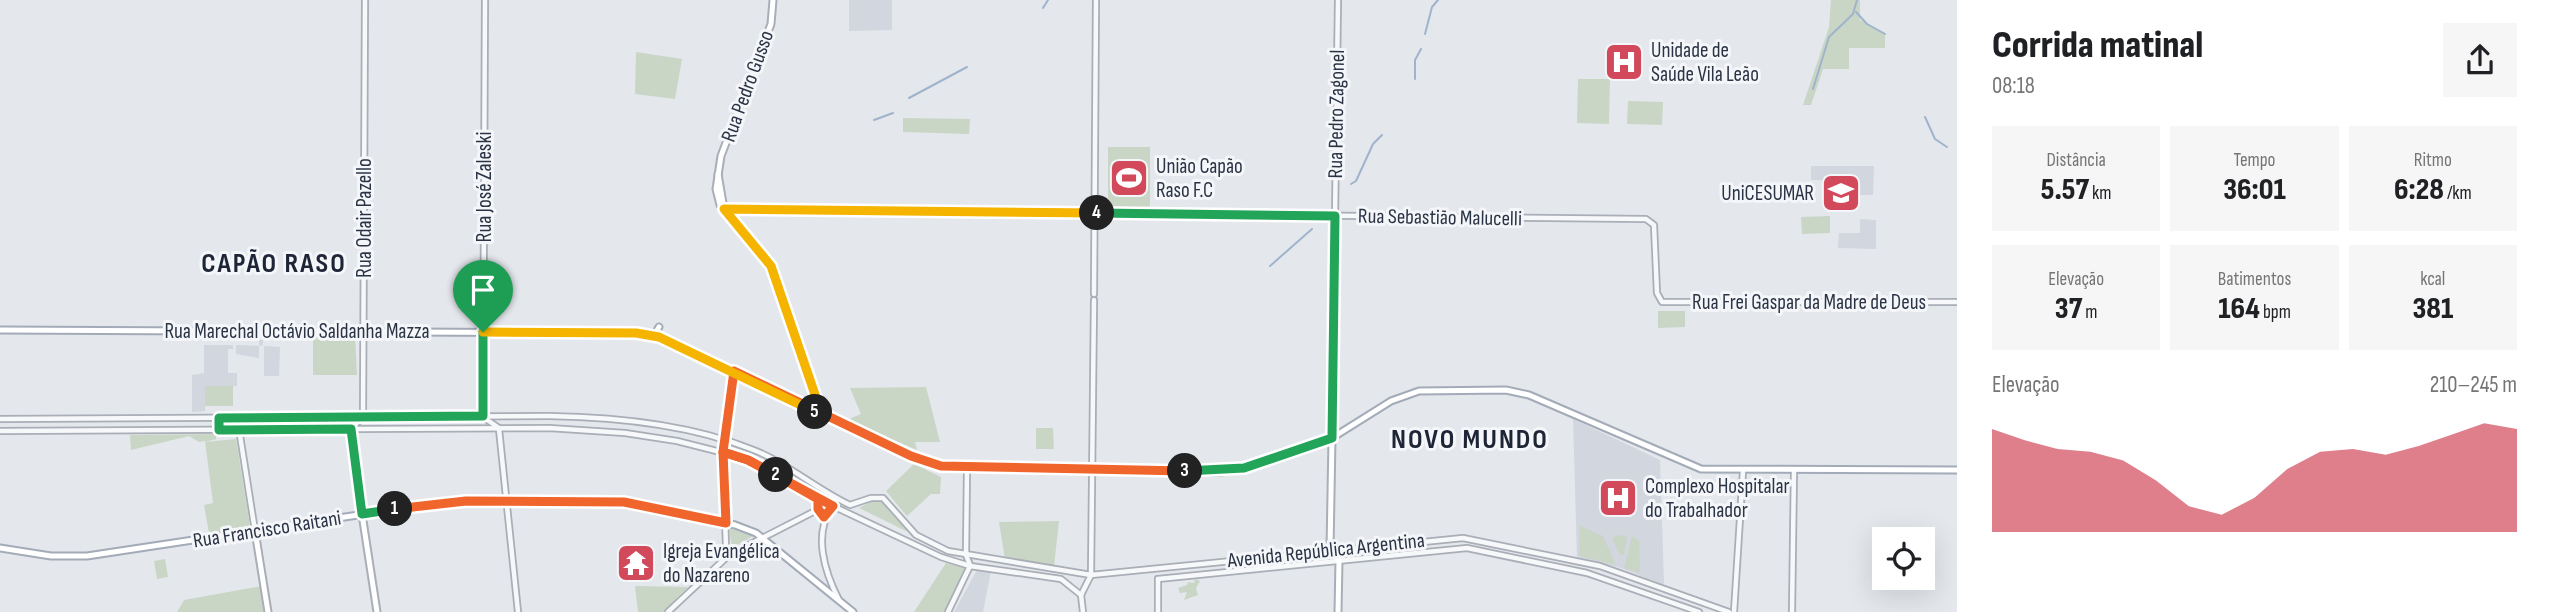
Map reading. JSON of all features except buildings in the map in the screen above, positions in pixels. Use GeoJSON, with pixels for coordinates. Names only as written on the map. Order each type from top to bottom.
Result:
{"type":"FeatureCollection","features":[{"type":"Feature","properties":{"kind":"main road","name":"Rua Pedro Gusso"},"geometry":{"type":"LineString","coordinates":[[774,0],[769,30],[717,171],[724,209],[771,266],[822,415]]}},
{"type":"Feature","properties":{"kind":"main road"},"geometry":{"type":"LineString","coordinates":[[659,327],[656,332],[659,337]]}},
{"type":"Feature","properties":{"kind":"main road","name":"Rua Marechal Octávio Saldanha Mazza"},"geometry":{"type":"LineString","coordinates":[[0,330],[636,333],[659,337],[928,463],[967,469],[1222,471],[1244,468],[1332,438],[1409,394],[1437,389],[1506,390],[1536,397],[1690,467],[1743,471],[1957,470]]}},
{"type":"Feature","properties":{"kind":"main road","name":"Rua Pedro Zagonel"},"geometry":{"type":"LineString","coordinates":[[1330,550],[1332,438]]}},
{"type":"Feature","properties":{"kind":"main road","name":"Rua Francisco Raitani"},"geometry":{"type":"LineString","coordinates":[[0,548],[51,556],[88,556],[444,502],[636,503],[726,523],[762,536],[853,612]]}},
{"type":"Feature","properties":{"kind":"main road"},"geometry":{"type":"LineString","coordinates":[[362,514],[377,611]]}},
{"type":"Feature","properties":{"kind":"main road"},"geometry":{"type":"LineString","coordinates":[[256,531],[268,612]]}},
{"type":"Feature","properties":{"kind":"main road"},"geometry":{"type":"LineString","coordinates":[[1330,550],[1339,560],[1338,612]]}},
{"type":"Feature","properties":{"kind":"street","name":"Rua Odair Pazello"},"geometry":{"type":"LineString","coordinates":[[363,417],[365,0]]}},
{"type":"Feature","properties":{"kind":"street","name":"Rua José Zaleski"},"geometry":{"type":"LineString","coordinates":[[483,416],[485,0]]}},
{"type":"Feature","properties":{"kind":"street"},"geometry":{"type":"LineString","coordinates":[[1083,612],[1081,595],[1091,576],[1096,0]]}},
{"type":"Feature","properties":{"kind":"street","name":"Rua Pedro Zagonel"},"geometry":{"type":"LineString","coordinates":[[1332,438],[1338,0]]}},
{"type":"Feature","properties":{"kind":"street","name":"Rua Sebastião Malucelli"},"geometry":{"type":"LineString","coordinates":[[724,209],[1652,222],[1657,293],[1662,302]]}},
{"type":"Feature","properties":{"kind":"street","name":"Rua Frei Gaspar da Madre de Deus"},"geometry":{"type":"LineString","coordinates":[[1662,302],[1957,302]]}},
{"type":"Feature","properties":{"kind":"street"},"geometry":{"type":"LineString","coordinates":[[729,555],[723,452],[734,371]]}},
{"type":"Feature","properties":{"kind":"street"},"geometry":{"type":"LineString","coordinates":[[483,416],[499,429],[518,612]]}},
{"type":"Feature","properties":{"kind":"street"},"geometry":{"type":"LineString","coordinates":[[0,419],[483,416],[611,418],[725,440]]}},
{"type":"Feature","properties":{"kind":"street"},"geometry":{"type":"LineString","coordinates":[[350,430],[363,417]]}},
{"type":"Feature","properties":{"kind":"street"},"geometry":{"type":"LineString","coordinates":[[219,418],[219,430]]}},
{"type":"Feature","properties":{"kind":"street"},"geometry":{"type":"LineString","coordinates":[[239,429],[256,531]]}},
{"type":"Feature","properties":{"kind":"street"},"geometry":{"type":"LineString","coordinates":[[350,430],[362,514]]}},
{"type":"Feature","properties":{"kind":"street"},"geometry":{"type":"LineString","coordinates":[[0,431],[607,430],[723,452],[748,460],[818,499],[941,557],[971,566],[1056,578],[1065,581],[1081,595]]}},
{"type":"Feature","properties":{"kind":"street","name":"Avenida República Argentina"},"geometry":{"type":"LineString","coordinates":[[725,440],[753,449],[850,505],[883,498],[918,537],[943,549],[966,555],[1091,576],[1455,538],[1478,539],[1600,566],[1731,612]]}},
{"type":"Feature","properties":{"kind":"street"},"geometry":{"type":"LineString","coordinates":[[967,469],[966,555],[971,566]]}},
{"type":"Feature","properties":{"kind":"street"},"geometry":{"type":"LineString","coordinates":[[1731,612],[1743,471]]}},
{"type":"Feature","properties":{"kind":"street"},"geometry":{"type":"LineString","coordinates":[[1792,612],[1794,471]]}},
{"type":"Feature","properties":{"kind":"street"},"geometry":{"type":"LineString","coordinates":[[818,499],[818,509],[824,517],[825,564],[841,604]]}},
{"type":"Feature","properties":{"kind":"street"},"geometry":{"type":"LineString","coordinates":[[824,517],[833,506]]}},
{"type":"Feature","properties":{"kind":"street"},"geometry":{"type":"LineString","coordinates":[[668,612],[729,555],[818,509]]}},
{"type":"Feature","properties":{"kind":"street","name":"Avenida República Argentina"},"geometry":{"type":"LineString","coordinates":[[1158,579],[1456,548],[1477,549],[1587,573],[1699,612]]}},
{"type":"Feature","properties":{"kind":"street"},"geometry":{"type":"LineString","coordinates":[[948,612],[971,566]]}},
{"type":"Feature","properties":{"kind":"street"},"geometry":{"type":"LineString","coordinates":[[1152,568],[1158,579],[1158,612]]}},
{"type":"Feature","properties":{"kind":"shaded area"},"geometry":{"type":"Polygon","coordinates":[[[849,0],[892,0],[892,30],[849,31],[849,0]]]}},
{"type":"Feature","properties":{"kind":"shaded area","name":"UniCESUMAR"},"geometry":{"type":"Polygon","coordinates":[[[1811,166],[1874,166],[1873,195],[1860,195],[1859,180],[1846,185],[1845,181],[1811,180],[1811,166]]]}},
{"type":"Feature","properties":{"kind":"shaded area","name":"UniCESUMAR"},"geometry":{"type":"Polygon","coordinates":[[[1860,219],[1876,220],[1876,249],[1838,248],[1839,233],[1860,233],[1860,219]]]}},
{"type":"Feature","properties":{"kind":"shaded area"},"geometry":{"type":"Polygon","coordinates":[[[204,345],[233,345],[233,349],[228,349],[228,373],[237,373],[237,386],[233,386],[233,406],[205,406],[205,411],[192,412],[192,375],[204,373],[204,345]]]}},
{"type":"Feature","properties":{"kind":"shaded area"},"geometry":{"type":"Polygon","coordinates":[[[236,345],[259,346],[259,358],[236,354],[236,345]]]}},
{"type":"Feature","properties":{"kind":"shaded area"},"geometry":{"type":"Polygon","coordinates":[[[264,346],[280,347],[279,376],[264,376],[264,346]]]}},
{"type":"Feature","properties":{"kind":"shaded area","name":"Complexo Hospitalar do Trabalhador"},"geometry":{"type":"Polygon","coordinates":[[[1573,419],[1660,460],[1664,585],[1621,568],[1577,557],[1573,419]]]}},
{"type":"Feature","properties":{"kind":"shaded area"},"geometry":{"type":"Polygon","coordinates":[[[977,570],[991,571],[983,612],[954,612],[977,570]]]}},
{"type":"Feature","properties":{"kind":"green space"},"geometry":{"type":"Polygon","coordinates":[[[1831,0],[1860,0],[1860,20],[1885,33],[1885,48],[1849,48],[1849,69],[1823,69],[1811,105],[1803,105],[1829,27],[1831,0]]]}},
{"type":"Feature","properties":{"kind":"green space"},"geometry":{"type":"Polygon","coordinates":[[[636,52],[682,59],[675,99],[635,94],[636,52]]]}},
{"type":"Feature","properties":{"kind":"green space"},"geometry":{"type":"Polygon","coordinates":[[[1578,79],[1610,79],[1609,124],[1577,123],[1578,79]]]}},
{"type":"Feature","properties":{"kind":"green space"},"geometry":{"type":"Polygon","coordinates":[[[1628,101],[1663,102],[1662,125],[1627,124],[1628,101]]]}},
{"type":"Feature","properties":{"kind":"green space"},"geometry":{"type":"Polygon","coordinates":[[[903,118],[970,119],[969,134],[903,132],[903,118]]]}},
{"type":"Feature","properties":{"kind":"green space","name":"União Capão Raso F.C"},"geometry":{"type":"Polygon","coordinates":[[[1108,147],[1150,147],[1150,209],[1108,209],[1108,147]]]}},
{"type":"Feature","properties":{"kind":"green space"},"geometry":{"type":"Polygon","coordinates":[[[1830,216],[1830,233],[1802,234],[1801,217],[1830,216]]]}},
{"type":"Feature","properties":{"kind":"green space"},"geometry":{"type":"Polygon","coordinates":[[[1658,311],[1685,311],[1685,327],[1658,328],[1658,311]]]}},
{"type":"Feature","properties":{"kind":"green space"},"geometry":{"type":"Polygon","coordinates":[[[313,336],[355,337],[357,375],[313,375],[313,336]]]}},
{"type":"Feature","properties":{"kind":"green space"},"geometry":{"type":"Polygon","coordinates":[[[205,386],[233,386],[233,406],[205,406],[205,386]]]}},
{"type":"Feature","properties":{"kind":"green space"},"geometry":{"type":"Polygon","coordinates":[[[926,387],[940,442],[915,442],[917,450],[847,420],[861,414],[850,388],[926,387]]]}},
{"type":"Feature","properties":{"kind":"green space"},"geometry":{"type":"Polygon","coordinates":[[[1036,428],[1053,428],[1054,449],[1036,449],[1036,428]]]}},
{"type":"Feature","properties":{"kind":"green space"},"geometry":{"type":"Polygon","coordinates":[[[216,434],[216,439],[199,442],[189,436],[131,450],[130,435],[216,434]]]}},
{"type":"Feature","properties":{"kind":"green space"},"geometry":{"type":"Polygon","coordinates":[[[236,439],[250,526],[209,533],[204,505],[213,503],[205,442],[236,439]]]}},
{"type":"Feature","properties":{"kind":"green space"},"geometry":{"type":"Polygon","coordinates":[[[914,464],[941,477],[940,494],[931,494],[907,516],[886,491],[914,464]]]}},
{"type":"Feature","properties":{"kind":"green space"},"geometry":{"type":"Polygon","coordinates":[[[874,500],[885,502],[908,532],[859,508],[874,500]]]}},
{"type":"Feature","properties":{"kind":"green space"},"geometry":{"type":"Polygon","coordinates":[[[1059,521],[1054,566],[1005,559],[999,522],[1059,521]]]}},
{"type":"Feature","properties":{"kind":"green space"},"geometry":{"type":"Polygon","coordinates":[[[1580,526],[1603,536],[1616,565],[1579,556],[1580,526]]]}},
{"type":"Feature","properties":{"kind":"green space"},"geometry":{"type":"Polygon","coordinates":[[[729,528],[753,536],[732,548],[729,528]]]}},
{"type":"Feature","properties":{"kind":"green space"},"geometry":{"type":"Polygon","coordinates":[[[1619,535],[1627,537],[1624,555],[1620,555],[1612,538],[1619,535]]]}},
{"type":"Feature","properties":{"kind":"green space"},"geometry":{"type":"Polygon","coordinates":[[[1632,536],[1639,541],[1640,573],[1624,568],[1632,536]]]}},
{"type":"Feature","properties":{"kind":"green space"},"geometry":{"type":"Polygon","coordinates":[[[165,559],[168,577],[157,579],[154,561],[165,559]]]}},
{"type":"Feature","properties":{"kind":"green space"},"geometry":{"type":"Polygon","coordinates":[[[946,563],[966,568],[944,612],[914,612],[946,563]]]}},
{"type":"Feature","properties":{"kind":"green space"},"geometry":{"type":"Polygon","coordinates":[[[1195,579],[1200,581],[1196,588],[1198,595],[1184,600],[1187,592],[1180,593],[1178,588],[1188,582],[1194,583],[1195,579]]]}},
{"type":"Feature","properties":{"kind":"green space"},"geometry":{"type":"Polygon","coordinates":[[[262,586],[266,612],[177,612],[184,600],[262,586]]]}},
{"type":"Feature","properties":{"kind":"green space"},"geometry":{"type":"Polygon","coordinates":[[[635,586],[688,587],[663,612],[638,612],[635,586]]]}},
{"type":"Feature","properties":{"kind":"waterway"},"geometry":{"type":"LineString","coordinates":[[1043,8],[1048,0]]}},
{"type":"Feature","properties":{"kind":"waterway"},"geometry":{"type":"LineString","coordinates":[[1425,34],[1432,7],[1438,0]]}},
{"type":"Feature","properties":{"kind":"waterway"},"geometry":{"type":"LineString","coordinates":[[1813,89],[1829,37],[1853,14],[1857,0]]}},
{"type":"Feature","properties":{"kind":"waterway"},"geometry":{"type":"LineString","coordinates":[[1856,12],[1867,24],[1885,34]]}},
{"type":"Feature","properties":{"kind":"waterway"},"geometry":{"type":"LineString","coordinates":[[1415,79],[1415,60],[1421,49]]}},
{"type":"Feature","properties":{"kind":"waterway"},"geometry":{"type":"LineString","coordinates":[[909,98],[967,67]]}},
{"type":"Feature","properties":{"kind":"waterway"},"geometry":{"type":"LineString","coordinates":[[874,120],[893,113]]}},
{"type":"Feature","properties":{"kind":"waterway"},"geometry":{"type":"LineString","coordinates":[[1925,117],[1935,139],[1947,147]]}},
{"type":"Feature","properties":{"kind":"waterway"},"geometry":{"type":"LineString","coordinates":[[1351,184],[1356,181],[1373,144],[1382,135]]}},
{"type":"Feature","properties":{"kind":"waterway"},"geometry":{"type":"LineString","coordinates":[[1270,266],[1312,229]]}},
{"type":"Feature","properties":{"kind":"place","name":"Unidade de Saúde Vila Leão"},"geometry":{"type":"Point","coordinates":[1624,62]}},
{"type":"Feature","properties":{"kind":"place","name":"União Capão Raso F.C"},"geometry":{"type":"Point","coordinates":[1129,178]}},
{"type":"Feature","properties":{"kind":"place","name":"UniCESUMAR"},"geometry":{"type":"Point","coordinates":[1841,193]}},
{"type":"Feature","properties":{"kind":"place","name":"Complexo Hospitalar do Trabalhador"},"geometry":{"type":"Point","coordinates":[1618,498]}},
{"type":"Feature","properties":{"kind":"place","name":"Igreja Evangélica do Nazareno"},"geometry":{"type":"Point","coordinates":[636,563]}},
{"type":"Feature","properties":{"kind":"district","name":"CAPÃO RASO"},"geometry":{"type":"Point","coordinates":[274,262]}},
{"type":"Feature","properties":{"kind":"district","name":"NOVO MUNDO"},"geometry":{"type":"Point","coordinates":[1470,438]}},
{"type":"Feature","properties":{"kind":"route"},"geometry":{"type":"LineString","coordinates":[[483,332],[483,416],[219,418],[219,430],[351,429],[349,430],[362,514],[455,501],[624,502],[726,523],[723,452],[748,460],[833,506],[824,517],[823,512],[818,509],[818,499],[748,460],[723,452],[734,371],[824,416],[911,456],[941,466],[967,469],[1235,470],[1332,438],[1335,216],[724,209],[735,225],[761,251],[775,273],[816,401],[822,415],[811,410],[734,371],[659,337],[636,333],[483,332]]}}]}
